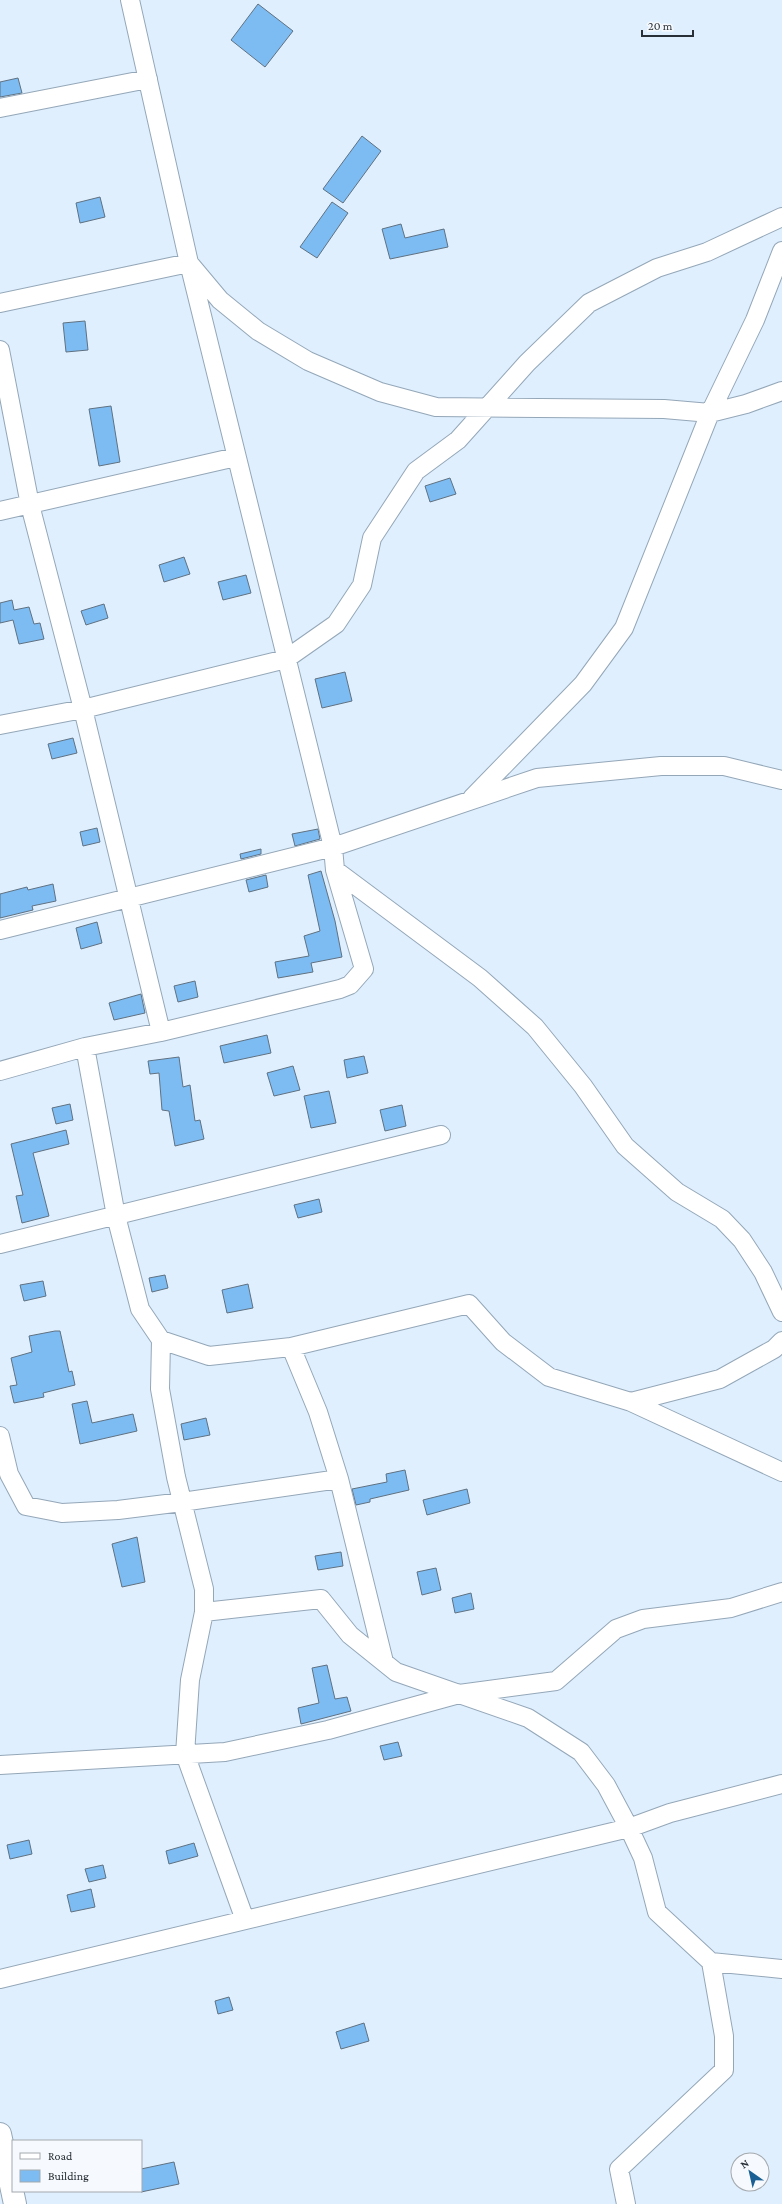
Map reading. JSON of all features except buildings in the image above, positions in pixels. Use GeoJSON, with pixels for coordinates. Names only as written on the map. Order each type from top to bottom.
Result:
{"type":"FeatureCollection","features":[{"type":"Feature","properties":{"kind":"street"},"geometry":{"type":"LineString","coordinates":[[0,1071],[85,1047],[161,1032],[350,985],[364,969],[336,870],[333,847],[189,263],[130,0]]}},
{"type":"Feature","properties":{"kind":"street"},"geometry":{"type":"LineString","coordinates":[[0,108],[148,79]]}},
{"type":"Feature","properties":{"kind":"street"},"geometry":{"type":"LineString","coordinates":[[0,725],[83,709],[286,659],[336,624],[362,585],[372,538],[416,471],[458,440],[527,363],[589,303],[657,268],[707,252],[782,217]]}},
{"type":"Feature","properties":{"kind":"street"},"geometry":{"type":"LineString","coordinates":[[470,800],[583,684],[624,628],[710,413],[755,320],[782,251]]}},
{"type":"Feature","properties":{"kind":"street"},"geometry":{"type":"LineString","coordinates":[[0,303],[189,263]]}},
{"type":"Feature","properties":{"kind":"street"},"geometry":{"type":"LineString","coordinates":[[189,263],[220,300],[258,331],[308,361],[380,392],[436,407],[664,409],[710,413],[746,404],[782,391]]}},
{"type":"Feature","properties":{"kind":"street"},"geometry":{"type":"LineString","coordinates":[[0,350],[30,505],[83,709],[161,1032]]}},
{"type":"Feature","properties":{"kind":"street"},"geometry":{"type":"LineString","coordinates":[[0,511],[236,457]]}},
{"type":"Feature","properties":{"kind":"street"},"geometry":{"type":"LineString","coordinates":[[0,930],[333,847],[537,778],[661,766],[724,766],[782,780]]}},
{"type":"Feature","properties":{"kind":"street"},"geometry":{"type":"LineString","coordinates":[[336,870],[480,978],[535,1027],[583,1086],[626,1146],[677,1192],[722,1219],[742,1240],[763,1272],[782,1312]]}},
{"type":"Feature","properties":{"kind":"street"},"geometry":{"type":"LineString","coordinates":[[85,1047],[116,1216],[140,1309],[161,1340],[160,1389],[182,1502],[204,1589],[204,1612],[190,1680],[185,1754],[245,1920]]}},
{"type":"Feature","properties":{"kind":"street"},"geometry":{"type":"LineString","coordinates":[[0,1244],[441,1135]]}},
{"type":"Feature","properties":{"kind":"street"},"geometry":{"type":"LineString","coordinates":[[161,1340],[209,1356],[291,1347],[469,1304],[503,1342],[549,1377],[631,1402],[782,1472]]}},
{"type":"Feature","properties":{"kind":"street"},"geometry":{"type":"LineString","coordinates":[[631,1402],[720,1379],[774,1349],[782,1341]]}},
{"type":"Feature","properties":{"kind":"street"},"geometry":{"type":"LineString","coordinates":[[291,1347],[318,1412],[339,1479],[384,1662]]}},
{"type":"Feature","properties":{"kind":"street"},"geometry":{"type":"LineString","coordinates":[[0,1436],[9,1474],[26,1506],[62,1513],[182,1502],[339,1479]]}},
{"type":"Feature","properties":{"kind":"street"},"geometry":{"type":"LineString","coordinates":[[0,1765],[225,1752],[328,1730],[459,1694],[556,1681],[616,1629],[643,1619],[732,1608],[782,1592]]}},
{"type":"Feature","properties":{"kind":"street"},"geometry":{"type":"LineString","coordinates":[[204,1612],[321,1599],[350,1635],[396,1672],[528,1718],[581,1752],[606,1785],[643,1858],[657,1912],[711,1962],[782,1969]]}},
{"type":"Feature","properties":{"kind":"street"},"geometry":{"type":"LineString","coordinates":[[0,1979],[629,1828],[670,1813],[782,1784]]}},
{"type":"Feature","properties":{"kind":"street"},"geometry":{"type":"LineString","coordinates":[[626,2204],[619,2169],[724,2070],[724,2036],[711,1962]]}},
{"type":"Feature","properties":{"kind":"street"},"geometry":{"type":"LineString","coordinates":[[0,2134],[12,2190]]}},
{"type":"Feature","properties":{"kind":"street"},"geometry":{"type":"LineString","coordinates":[[12,2192],[15,2204]]}}]}
